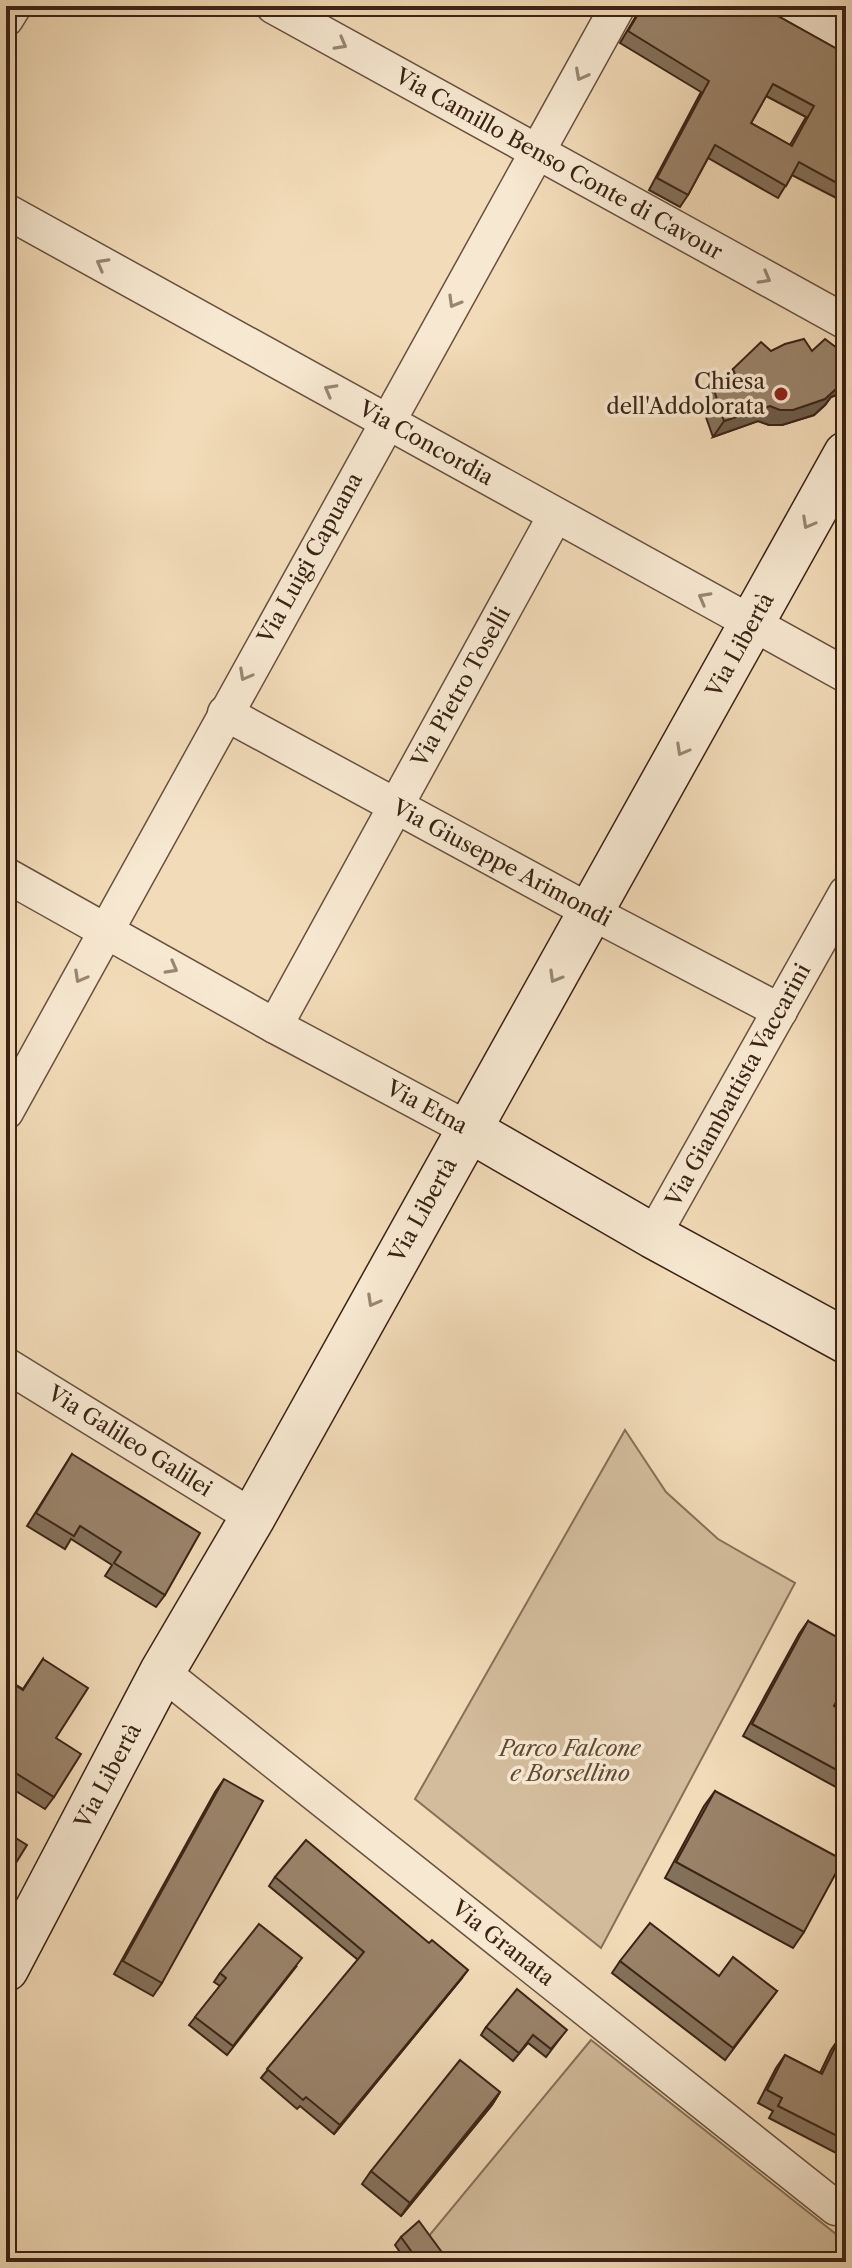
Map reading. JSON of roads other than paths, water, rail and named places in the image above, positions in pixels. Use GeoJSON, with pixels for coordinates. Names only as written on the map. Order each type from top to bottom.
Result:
{"type":"FeatureCollection","features":[{"type":"Feature","properties":{"kind":"street"},"geometry":{"type":"LineString","coordinates":[[6,19],[14,6]]}},
{"type":"Feature","properties":{"kind":"street","name":"Via Camillo Benso Conte di Cavour"},"geometry":{"type":"LineString","coordinates":[[273,6],[846,322]]}},
{"type":"Feature","properties":{"kind":"street","name":"Via Luigi Capuana"},"geometry":{"type":"LineString","coordinates":[[6,1112],[618,6]]}},
{"type":"Feature","properties":{"kind":"street"},"geometry":{"type":"LineString","coordinates":[[789,6],[846,37]]}},
{"type":"Feature","properties":{"kind":"street","name":"Via Concordia"},"geometry":{"type":"LineString","coordinates":[[6,211],[846,675]]}},
{"type":"Feature","properties":{"kind":"street","name":"Via Libertà"},"geometry":{"type":"LineString","coordinates":[[7,1965],[162,1672],[253,1517],[846,454]]}},
{"type":"Feature","properties":{"kind":"street","name":"Via Pietro Toselli"},"geometry":{"type":"LineString","coordinates":[[275,1026],[555,516]]}},
{"type":"Feature","properties":{"kind":"street","name":"Via Giuseppe Arimondi"},"geometry":{"type":"LineString","coordinates":[[225,713],[780,1011]]}},
{"type":"Feature","properties":{"kind":"street","name":"Via Etna"},"geometry":{"type":"LineString","coordinates":[[6,875],[846,1341]]}},
{"type":"Feature","properties":{"kind":"street","name":"Via Giambattista Vaccarini"},"geometry":{"type":"LineString","coordinates":[[653,1236],[846,893]]}},
{"type":"Feature","properties":{"kind":"street","name":"Via Galileo Galilei"},"geometry":{"type":"LineString","coordinates":[[6,1365],[253,1517]]}},
{"type":"Feature","properties":{"kind":"street","name":"Via Granata"},"geometry":{"type":"LineString","coordinates":[[162,1672],[836,2208],[846,2208]]}},
{"type":"Feature","properties":{"kind":"place","name":"Chiesa dell'Addolorata"},"geometry":{"type":"Point","coordinates":[781,394]}},
{"type":"Feature","properties":{"kind":"park label","name":"Parco Falcone e Borsellino"},"geometry":{"type":"Point","coordinates":[570,1760]}}]}
